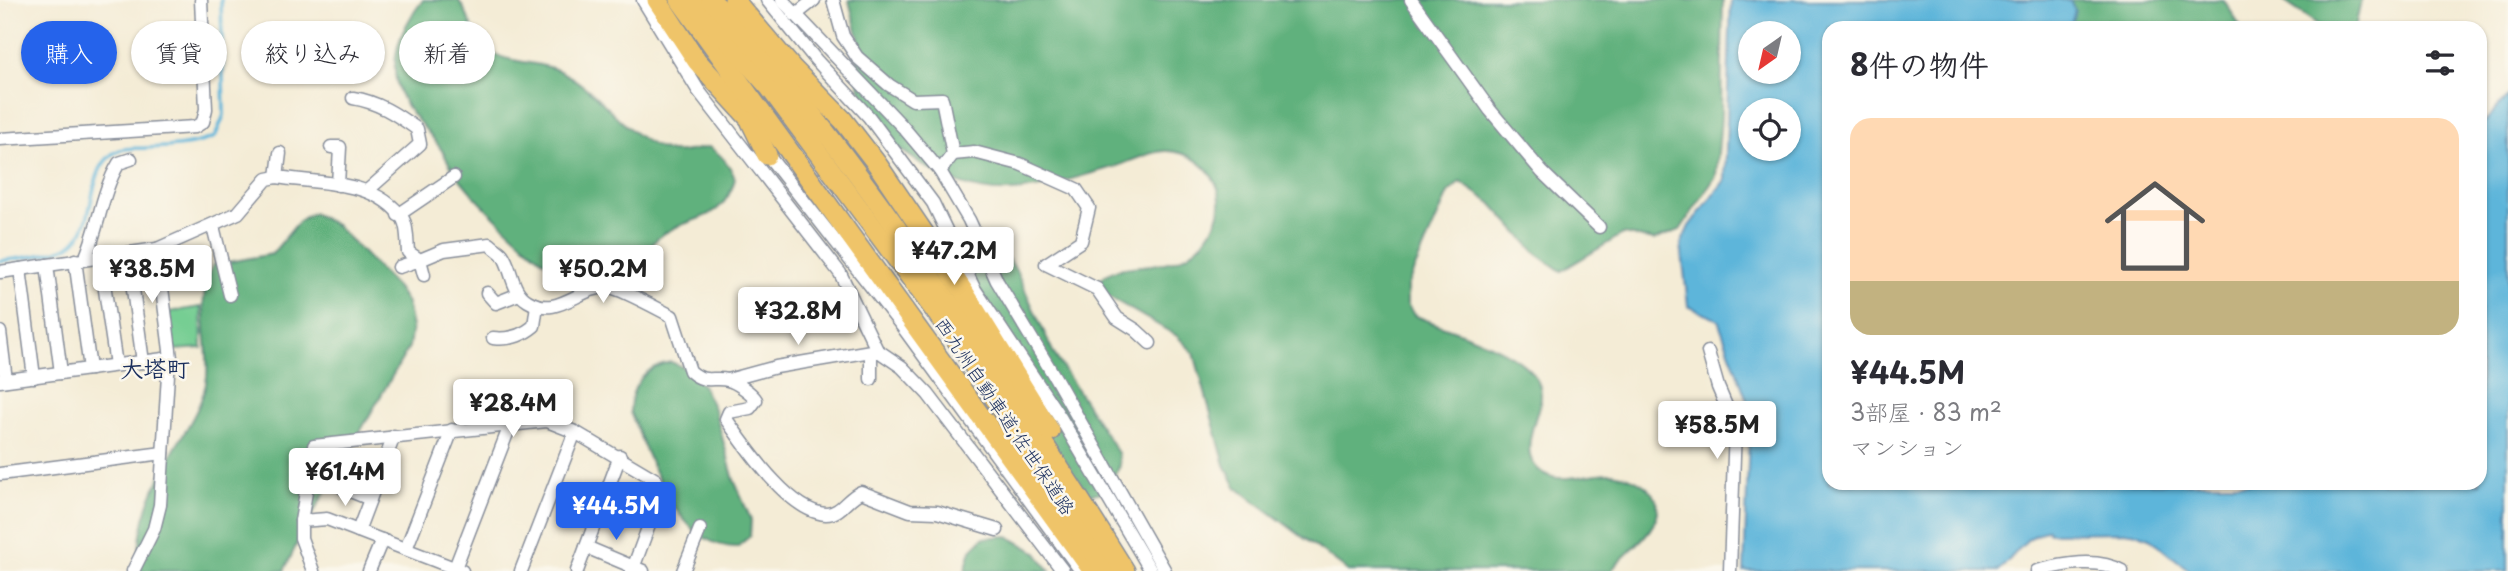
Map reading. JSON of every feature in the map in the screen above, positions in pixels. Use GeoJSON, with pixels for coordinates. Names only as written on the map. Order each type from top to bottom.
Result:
{"type":"FeatureCollection","features":[{"type":"Feature","properties":{"kind":"highway"},"geometry":{"type":"LineString","coordinates":[[657,0],[813,183],[1092,571]]}},
{"type":"Feature","properties":{"kind":"highway"},"geometry":{"type":"LineString","coordinates":[[680,0],[705,56],[749,118],[813,183]]}},
{"type":"Feature","properties":{"kind":"highway","name":"西九州自動車道;佐世保道路"},"geometry":{"type":"LineString","coordinates":[[692,0],[756,59],[866,185],[967,327],[1125,571]]}},
{"type":"Feature","properties":{"kind":"highway","name":"西九州自動車道;佐世保道路"},"geometry":{"type":"LineString","coordinates":[[711,0],[959,343],[1107,571]]}},
{"type":"Feature","properties":{"kind":"highway"},"geometry":{"type":"LineString","coordinates":[[734,0],[792,68],[843,120]]}},
{"type":"Feature","properties":{"kind":"highway"},"geometry":{"type":"LineString","coordinates":[[749,0],[877,164],[964,292],[1032,401],[1131,571]]}},
{"type":"Feature","properties":{"kind":"highway"},"geometry":{"type":"LineString","coordinates":[[749,118],[767,155]]}},
{"type":"Feature","properties":{"kind":"street"},"geometry":{"type":"LineString","coordinates":[[0,139],[195,127],[203,122],[206,109],[201,0]]}},
{"type":"Feature","properties":{"kind":"street"},"geometry":{"type":"LineString","coordinates":[[642,0],[698,90],[840,274],[874,350],[871,379]]}},
{"type":"Feature","properties":{"kind":"street"},"geometry":{"type":"LineString","coordinates":[[767,0],[816,60],[869,117],[933,203],[974,288],[1060,417],[1151,571]]}},
{"type":"Feature","properties":{"kind":"street"},"geometry":{"type":"LineString","coordinates":[[782,0],[904,127],[940,170],[969,220],[997,281],[1056,379],[1164,571]]}},
{"type":"Feature","properties":{"kind":"street"},"geometry":{"type":"LineString","coordinates":[[795,15],[814,0]]}},
{"type":"Feature","properties":{"kind":"street"},"geometry":{"type":"LineString","coordinates":[[833,0],[843,36],[857,57],[889,85],[913,100],[942,99],[953,154]]}},
{"type":"Feature","properties":{"kind":"street"},"geometry":{"type":"LineString","coordinates":[[1412,0],[1490,110],[1542,172],[1599,227]]}},
{"type":"Feature","properties":{"kind":"street"},"geometry":{"type":"LineString","coordinates":[[705,56],[767,155],[902,326],[1081,571]]}},
{"type":"Feature","properties":{"kind":"street"},"geometry":{"type":"LineString","coordinates":[[353,97],[371,101],[417,129],[420,145],[367,191]]}},
{"type":"Feature","properties":{"kind":"street"},"geometry":{"type":"LineString","coordinates":[[338,185],[339,147]]}},
{"type":"Feature","properties":{"kind":"street"},"geometry":{"type":"LineString","coordinates":[[940,170],[953,154],[974,152],[1020,164],[1076,189],[1089,208],[1081,241],[1046,264],[1097,289],[1116,318],[1136,330],[1150,343]]}},
{"type":"Feature","properties":{"kind":"street"},"geometry":{"type":"LineString","coordinates":[[277,177],[279,153]]}},
{"type":"Feature","properties":{"kind":"street"},"geometry":{"type":"LineString","coordinates":[[90,369],[80,260],[95,236],[106,188],[119,163],[131,159]]}},
{"type":"Feature","properties":{"kind":"street"},"geometry":{"type":"LineString","coordinates":[[0,272],[157,249],[238,214],[267,179],[277,177],[338,185],[381,197],[405,221],[408,252],[420,260],[424,275]]}},
{"type":"Feature","properties":{"kind":"street"},"geometry":{"type":"LineString","coordinates":[[398,215],[453,177]]}},
{"type":"Feature","properties":{"kind":"street"},"geometry":{"type":"LineString","coordinates":[[213,226],[230,295]]}},
{"type":"Feature","properties":{"kind":"street"},"geometry":{"type":"LineString","coordinates":[[399,267],[444,250],[490,244],[502,254],[519,294],[537,305],[553,307],[605,287],[617,288],[635,300],[672,316],[685,363],[696,377],[711,381],[728,380],[776,367],[874,350],[902,367],[928,394],[1063,571]]}},
{"type":"Feature","properties":{"kind":"street"},"geometry":{"type":"LineString","coordinates":[[133,571],[154,529],[160,505],[169,358],[157,249]]}},
{"type":"Feature","properties":{"kind":"street"},"geometry":{"type":"LineString","coordinates":[[128,253],[143,362]]}},
{"type":"Feature","properties":{"kind":"street"},"geometry":{"type":"LineString","coordinates":[[100,257],[116,365]]}},
{"type":"Feature","properties":{"kind":"street"},"geometry":{"type":"LineString","coordinates":[[47,265],[61,373]]}},
{"type":"Feature","properties":{"kind":"street"},"geometry":{"type":"LineString","coordinates":[[20,269],[34,377]]}},
{"type":"Feature","properties":{"kind":"street"},"geometry":{"type":"LineString","coordinates":[[487,293],[496,303],[519,294]]}},
{"type":"Feature","properties":{"kind":"street"},"geometry":{"type":"LineString","coordinates":[[494,338],[508,340],[534,326],[537,305]]}},
{"type":"Feature","properties":{"kind":"street"},"geometry":{"type":"LineString","coordinates":[[0,332],[3,380],[169,358]]}},
{"type":"Feature","properties":{"kind":"street"},"geometry":{"type":"LineString","coordinates":[[1709,352],[1718,387],[1735,426],[1730,571]]}},
{"type":"Feature","properties":{"kind":"street"},"geometry":{"type":"LineString","coordinates":[[728,380],[753,395],[756,400],[750,408],[729,412],[726,419],[793,500],[826,514],[837,511],[852,495],[861,492],[911,511],[937,512],[997,530]]}},
{"type":"Feature","properties":{"kind":"street"},"geometry":{"type":"LineString","coordinates":[[313,571],[302,538],[301,521],[313,446],[511,423],[547,421],[575,432],[620,456],[656,480],[661,493],[636,570],[586,547]]}},
{"type":"Feature","properties":{"kind":"street"},"geometry":{"type":"LineString","coordinates":[[301,521],[327,519],[458,569],[511,423]]}},
{"type":"Feature","properties":{"kind":"street"},"geometry":{"type":"LineString","coordinates":[[406,549],[452,430]]}},
{"type":"Feature","properties":{"kind":"street"},"geometry":{"type":"LineString","coordinates":[[522,571],[575,432]]}},
{"type":"Feature","properties":{"kind":"street"},"geometry":{"type":"LineString","coordinates":[[358,531],[394,436]]}},
{"type":"Feature","properties":{"kind":"street"},"geometry":{"type":"LineString","coordinates":[[0,474],[163,453]]}},
{"type":"Feature","properties":{"kind":"street"},"geometry":{"type":"LineString","coordinates":[[577,571],[620,456]]}},
{"type":"Feature","properties":{"kind":"street"},"geometry":{"type":"LineString","coordinates":[[343,488],[370,499]]}},
{"type":"Feature","properties":{"kind":"street"},"geometry":{"type":"LineString","coordinates":[[684,571],[700,529]]}},
{"type":"Feature","properties":{"kind":"street"},"geometry":{"type":"LineString","coordinates":[[369,571],[382,540]]}},
{"type":"Feature","properties":{"kind":"street"},"geometry":{"type":"LineString","coordinates":[[424,571],[429,558]]}},
{"type":"Feature","properties":{"kind":"street"},"geometry":{"type":"LineString","coordinates":[[2037,571],[2093,563],[2112,565],[2122,571]]}},
{"type":"Feature","properties":{"kind":"green space"},"geometry":{"type":"Polygon","coordinates":[[[423,0],[458,0],[470,21],[409,21],[423,0]]]}},
{"type":"Feature","properties":{"kind":"green space"},"geometry":{"type":"Polygon","coordinates":[[[849,0],[1723,0],[1721,118],[1716,176],[1680,230],[1654,240],[1623,234],[1561,271],[1537,254],[1491,203],[1460,182],[1448,193],[1407,286],[1407,304],[1414,315],[1494,347],[1530,371],[1540,386],[1540,403],[1529,448],[1532,461],[1539,470],[1558,478],[1612,473],[1631,478],[1648,489],[1657,504],[1658,513],[1650,530],[1611,571],[1348,571],[1236,487],[1225,465],[1194,353],[1177,336],[1101,292],[1098,283],[1108,274],[1121,269],[1169,262],[1185,256],[1200,245],[1214,226],[1220,200],[1218,187],[1204,166],[1181,153],[1162,151],[1063,182],[1015,191],[992,191],[944,177],[895,146],[872,120],[859,87],[857,62],[860,46],[849,0]]]}},
{"type":"Feature","properties":{"kind":"green space"},"geometry":{"type":"Polygon","coordinates":[[[2006,0],[2224,0],[2237,21],[2014,21],[2006,0]]]}},
{"type":"Feature","properties":{"kind":"green space"},"geometry":{"type":"Polygon","coordinates":[[[2282,0],[2361,0],[2356,21],[2313,21],[2282,0]]]}},
{"type":"Feature","properties":{"kind":"green space"},"geometry":{"type":"Polygon","coordinates":[[[399,43],[399,84],[495,84],[495,54],[555,69],[586,88],[625,125],[652,145],[677,152],[709,147],[718,153],[735,179],[729,194],[713,212],[680,225],[657,239],[619,285],[600,288],[582,286],[567,278],[531,250],[462,182],[400,93],[395,72],[399,43]]]}},
{"type":"Feature","properties":{"kind":"green space"},"geometry":{"type":"Polygon","coordinates":[[[313,213],[337,226],[397,288],[407,303],[412,327],[409,347],[304,529],[284,571],[139,571],[140,537],[148,505],[161,475],[196,412],[206,385],[204,292],[213,265],[272,254],[300,220],[313,213]]]}},
{"type":"Feature","properties":{"kind":"green space"},"geometry":{"type":"Polygon","coordinates":[[[981,251],[1004,254],[1015,268],[1054,354],[1118,453],[1120,466],[1105,491],[1089,495],[1062,462],[959,262],[967,255],[981,251]]]}},
{"type":"Feature","properties":{"kind":"green space"},"geometry":{"type":"Polygon","coordinates":[[[201,307],[202,348],[174,350],[169,312],[201,307]]]}},
{"type":"Feature","properties":{"kind":"green space"},"geometry":{"type":"Polygon","coordinates":[[[671,362],[685,368],[703,386],[715,411],[734,480],[751,520],[750,536],[737,547],[716,543],[697,533],[682,517],[657,475],[630,412],[633,394],[641,379],[654,368],[671,362]]]}},
{"type":"Feature","properties":{"kind":"green space"},"geometry":{"type":"Polygon","coordinates":[[[1007,536],[1036,552],[1050,571],[965,571],[971,550],[983,538],[1007,536]]]}},
{"type":"Feature","properties":{"kind":"water"},"geometry":{"type":"Polygon","coordinates":[[[1731,0],[2070,0],[2075,10],[2072,21],[1822,21],[1822,490],[2487,490],[2487,119],[2508,96],[2508,571],[2190,571],[2150,538],[2133,532],[2049,533],[2048,529],[2028,539],[1999,571],[1744,571],[1750,409],[1718,320],[1688,306],[1681,244],[1689,226],[1725,180],[1731,0]]]}},
{"type":"Feature","properties":{"kind":"waterway"},"geometry":{"type":"LineString","coordinates":[[0,261],[48,253],[73,243],[86,221],[101,167],[109,157],[120,150],[181,146],[215,137],[224,115],[221,0]]}},
{"type":"Feature","properties":{"kind":"district","name":"大塔町"},"geometry":{"type":"Point","coordinates":[155,369]}}]}
